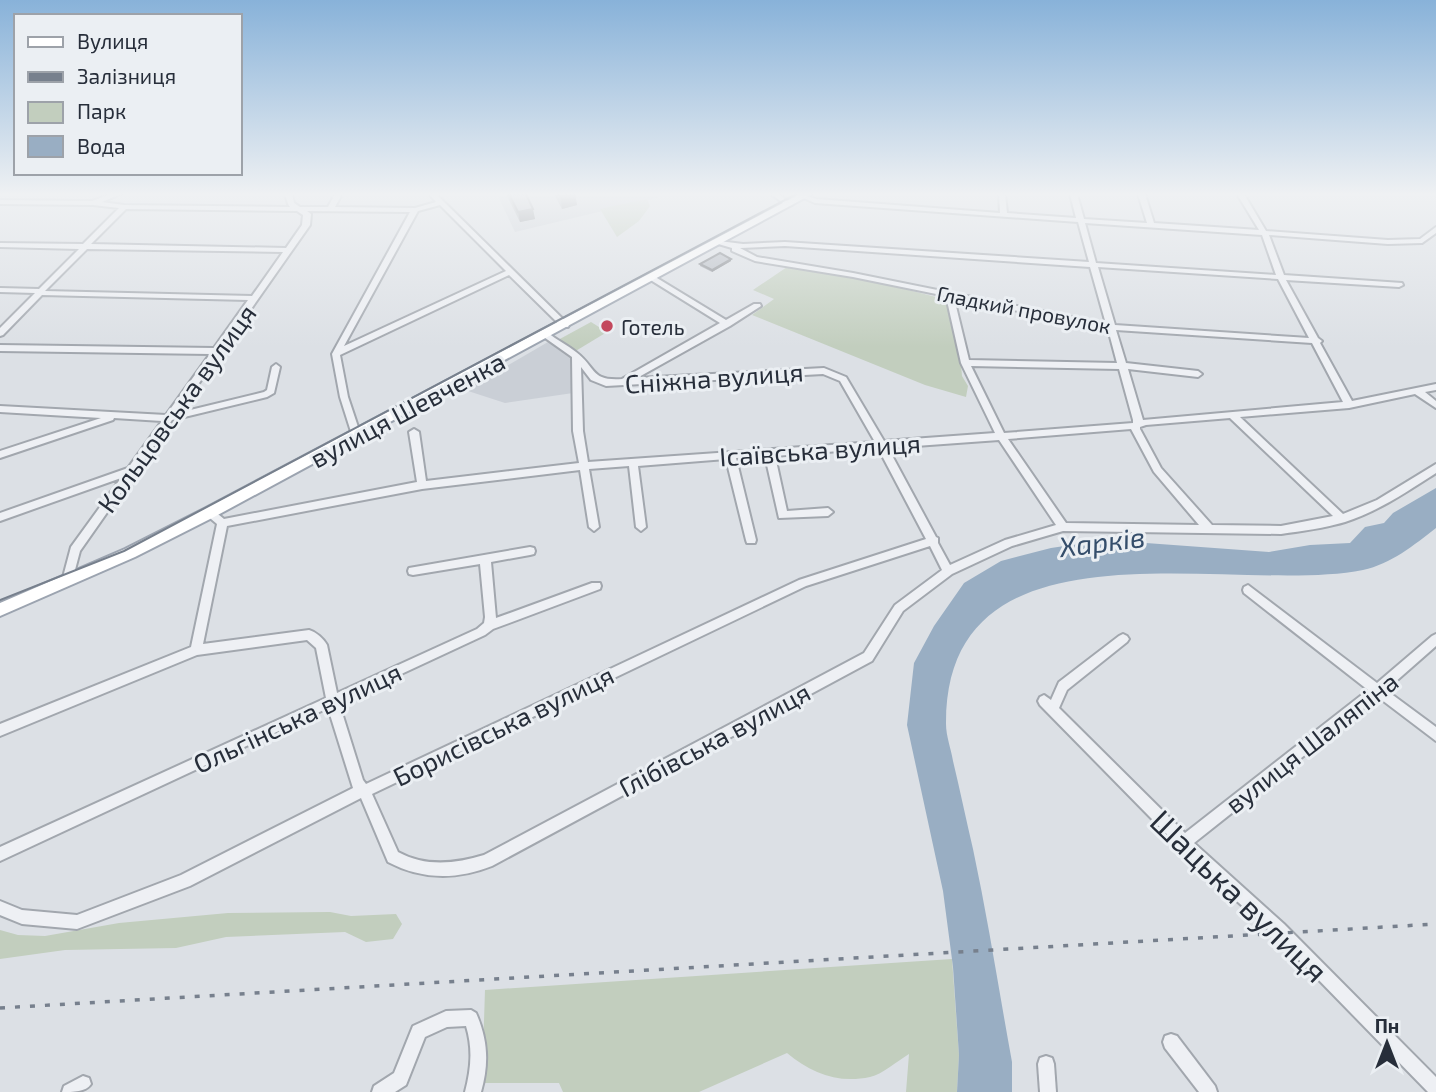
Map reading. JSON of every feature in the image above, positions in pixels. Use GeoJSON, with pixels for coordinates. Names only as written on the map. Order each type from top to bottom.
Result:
{"type":"FeatureCollection","features":[{"type":"Feature","properties":{"kind":"main road","name":"вулиця Шевченка"},"geometry":{"type":"LineString","coordinates":[[0,610],[209,513],[715,245]]}},
{"type":"Feature","properties":{"kind":"street"},"geometry":{"type":"LineString","coordinates":[[0,245],[289,250]]}},
{"type":"Feature","properties":{"kind":"street","name":"Кольцовська вулиця"},"geometry":{"type":"LineString","coordinates":[[67,581],[75,550],[292,245]]}},
{"type":"Feature","properties":{"kind":"street"},"geometry":{"type":"LineString","coordinates":[[356,436],[344,397],[336,354],[346,330],[395,245]]}},
{"type":"Feature","properties":{"kind":"street"},"geometry":{"type":"LineString","coordinates":[[484,245],[565,325]]}},
{"type":"Feature","properties":{"kind":"street","name":"Гладкий провулок"},"geometry":{"type":"LineString","coordinates":[[724,245],[755,258],[1109,327],[1318,341]]}},
{"type":"Feature","properties":{"kind":"street"},"geometry":{"type":"LineString","coordinates":[[735,249],[753,245]]}},
{"type":"Feature","properties":{"kind":"street"},"geometry":{"type":"LineString","coordinates":[[799,245],[1399,285]]}},
{"type":"Feature","properties":{"kind":"street"},"geometry":{"type":"LineString","coordinates":[[1086,245],[1123,368],[1137,425],[1135,429],[1157,470],[1208,528]]}},
{"type":"Feature","properties":{"kind":"street"},"geometry":{"type":"LineString","coordinates":[[1268,245],[1349,405]]}},
{"type":"Feature","properties":{"kind":"street"},"geometry":{"type":"LineString","coordinates":[[0,333],[85,246]]}},
{"type":"Feature","properties":{"kind":"street"},"geometry":{"type":"LineString","coordinates":[[336,354],[512,271]]}},
{"type":"Feature","properties":{"kind":"street"},"geometry":{"type":"LineString","coordinates":[[652,277],[727,324]]}},
{"type":"Feature","properties":{"kind":"street"},"geometry":{"type":"LineString","coordinates":[[0,290],[255,298]]}},
{"type":"Feature","properties":{"kind":"street"},"geometry":{"type":"LineString","coordinates":[[950,297],[965,363],[1001,436],[1063,527]]}},
{"type":"Feature","properties":{"kind":"street"},"geometry":{"type":"LineString","coordinates":[[639,378],[757,306]]}},
{"type":"Feature","properties":{"kind":"street"},"geometry":{"type":"LineString","coordinates":[[346,330],[365,339]]}},
{"type":"Feature","properties":{"kind":"street","name":"Сніжна вулиця"},"geometry":{"type":"LineString","coordinates":[[545,335],[576,356],[594,378]]}},
{"type":"Feature","properties":{"kind":"street"},"geometry":{"type":"LineString","coordinates":[[0,348],[216,351]]}},
{"type":"Feature","properties":{"kind":"street"},"geometry":{"type":"LineString","coordinates":[[576,356],[579,431],[594,527]]}},
{"type":"Feature","properties":{"kind":"street"},"geometry":{"type":"LineString","coordinates":[[965,363],[1123,368],[1198,374]]}},
{"type":"Feature","properties":{"kind":"street"},"geometry":{"type":"LineString","coordinates":[[0,409],[168,418],[270,393],[276,368]]}},
{"type":"Feature","properties":{"kind":"street","name":"Сніжна вулиця"},"geometry":{"type":"LineString","coordinates":[[578,385],[594,378],[619,384],[639,378],[824,371],[835,373],[843,379],[881,444]]}},
{"type":"Feature","properties":{"kind":"street","name":"Ісаївська вулиця"},"geometry":{"type":"LineString","coordinates":[[222,523],[422,485],[583,466],[1234,417],[1349,405],[1436,387]]}},
{"type":"Feature","properties":{"kind":"street"},"geometry":{"type":"LineString","coordinates":[[1419,392],[1436,405]]}},
{"type":"Feature","properties":{"kind":"street"},"geometry":{"type":"LineString","coordinates":[[77,430],[85,423],[83,414]]}},
{"type":"Feature","properties":{"kind":"street"},"geometry":{"type":"LineString","coordinates":[[0,455],[116,416]]}},
{"type":"Feature","properties":{"kind":"street"},"geometry":{"type":"LineString","coordinates":[[1234,417],[1342,519]]}},
{"type":"Feature","properties":{"kind":"street"},"geometry":{"type":"LineString","coordinates":[[414,432],[422,485]]}},
{"type":"Feature","properties":{"kind":"street"},"geometry":{"type":"LineString","coordinates":[[881,444],[948,571]]}},
{"type":"Feature","properties":{"kind":"street"},"geometry":{"type":"LineString","coordinates":[[769,452],[783,515],[828,512]]}},
{"type":"Feature","properties":{"kind":"street"},"geometry":{"type":"LineString","coordinates":[[730,455],[751,540]]}},
{"type":"Feature","properties":{"kind":"street"},"geometry":{"type":"LineString","coordinates":[[633,463],[641,527]]}},
{"type":"Feature","properties":{"kind":"street","name":"Глібівська вулиця"},"geometry":{"type":"LineString","coordinates":[[364,791],[393,857],[420,867],[452,870],[487,861],[868,657],[899,608],[948,571],[1009,543],[1063,527],[1281,530],[1342,519],[1374,508],[1436,468]]}},
{"type":"Feature","properties":{"kind":"street"},"geometry":{"type":"LineString","coordinates":[[0,517],[129,471]]}},
{"type":"Feature","properties":{"kind":"street"},"geometry":{"type":"LineString","coordinates":[[196,650],[222,523],[209,513]]}},
{"type":"Feature","properties":{"kind":"street","name":"Борисівська вулиця"},"geometry":{"type":"LineString","coordinates":[[0,908],[22,916],[77,922],[185,881],[364,791],[803,583],[934,541]]}},
{"type":"Feature","properties":{"kind":"street"},"geometry":{"type":"LineString","coordinates":[[413,571],[530,551]]}},
{"type":"Feature","properties":{"kind":"street"},"geometry":{"type":"LineString","coordinates":[[485,559],[491,617],[489,626]]}},
{"type":"Feature","properties":{"kind":"street","name":"Ольгінська вулиця"},"geometry":{"type":"LineString","coordinates":[[0,853],[489,626],[596,586]]}},
{"type":"Feature","properties":{"kind":"street"},"geometry":{"type":"LineString","coordinates":[[1248,590],[1436,735]]}},
{"type":"Feature","properties":{"kind":"street"},"geometry":{"type":"LineString","coordinates":[[0,730],[196,650],[294,635],[315,636],[321,645],[332,700],[358,784],[364,791]]}},
{"type":"Feature","properties":{"kind":"street","name":"Шацька вулиця"},"geometry":{"type":"LineString","coordinates":[[1124,639],[1063,686],[1049,705],[1184,842],[1279,929],[1436,1089]]}},
{"type":"Feature","properties":{"kind":"street","name":"вулиця Шаляпіна"},"geometry":{"type":"LineString","coordinates":[[1184,842],[1320,734],[1379,691],[1436,639]]}},
{"type":"Feature","properties":{"kind":"street"},"geometry":{"type":"LineString","coordinates":[[380,1092],[400,1079],[419,1032],[446,1019],[471,1018],[480,1038],[479,1071],[473,1092]]}},
{"type":"Feature","properties":{"kind":"street"},"geometry":{"type":"LineString","coordinates":[[1171,1042],[1209,1092]]}},
{"type":"Feature","properties":{"kind":"street"},"geometry":{"type":"LineString","coordinates":[[1046,1064],[1048,1092]]}},
{"type":"Feature","properties":{"kind":"shaded area"},"geometry":{"type":"Polygon","coordinates":[[[548,342],[571,359],[573,393],[505,403],[465,390],[548,342]]]}},
{"type":"Feature","properties":{"kind":"green space"},"geometry":{"type":"Polygon","coordinates":[[[787,267],[845,274],[948,300],[959,343],[962,376],[968,386],[966,397],[925,385],[752,315],[774,299],[753,290],[787,267]]]}},
{"type":"Feature","properties":{"kind":"green space"},"geometry":{"type":"Polygon","coordinates":[[[591,322],[607,332],[574,352],[558,340],[591,322]]]}},
{"type":"Feature","properties":{"kind":"green space"},"geometry":{"type":"Polygon","coordinates":[[[330,912],[351,916],[396,914],[402,924],[393,939],[366,942],[345,932],[226,937],[176,948],[65,950],[0,959],[0,930],[18,935],[45,936],[119,923],[228,913],[330,912]]]}},
{"type":"Feature","properties":{"kind":"green space"},"geometry":{"type":"Polygon","coordinates":[[[952,959],[959,1055],[957,1092],[906,1092],[909,1054],[875,1075],[847,1079],[815,1071],[787,1053],[699,1092],[563,1092],[559,1083],[482,1083],[485,990],[952,959]]]}},
{"type":"Feature","properties":{"kind":"water","name":"Харків"},"geometry":{"type":"Polygon","coordinates":[[[1436,488],[1436,528],[1402,553],[1363,570],[1308,575],[1174,573],[1105,576],[1043,588],[992,613],[958,657],[946,724],[989,928],[1012,1062],[1012,1092],[957,1092],[959,1055],[953,967],[943,891],[907,725],[914,663],[934,626],[964,583],[1001,561],[1051,548],[1105,540],[1269,552],[1310,545],[1350,543],[1365,527],[1384,523],[1393,513],[1436,488]]]}},
{"type":"Feature","properties":{"kind":"building"},"geometry":{"type":"Polygon","coordinates":[[[720,253],[731,259],[712,270],[700,264],[720,253]]]}},
{"type":"Feature","properties":{"kind":"tram line"},"geometry":{"type":"LineString","coordinates":[[0,600],[124,551],[700,245]]}},
{"type":"Feature","properties":{"kind":"railway"},"geometry":{"type":"LineString","coordinates":[[0,1008],[1436,924]]}},
{"type":"Feature","properties":{"kind":"place","name":"Готель"},"geometry":{"type":"Point","coordinates":[607,326]}}]}
